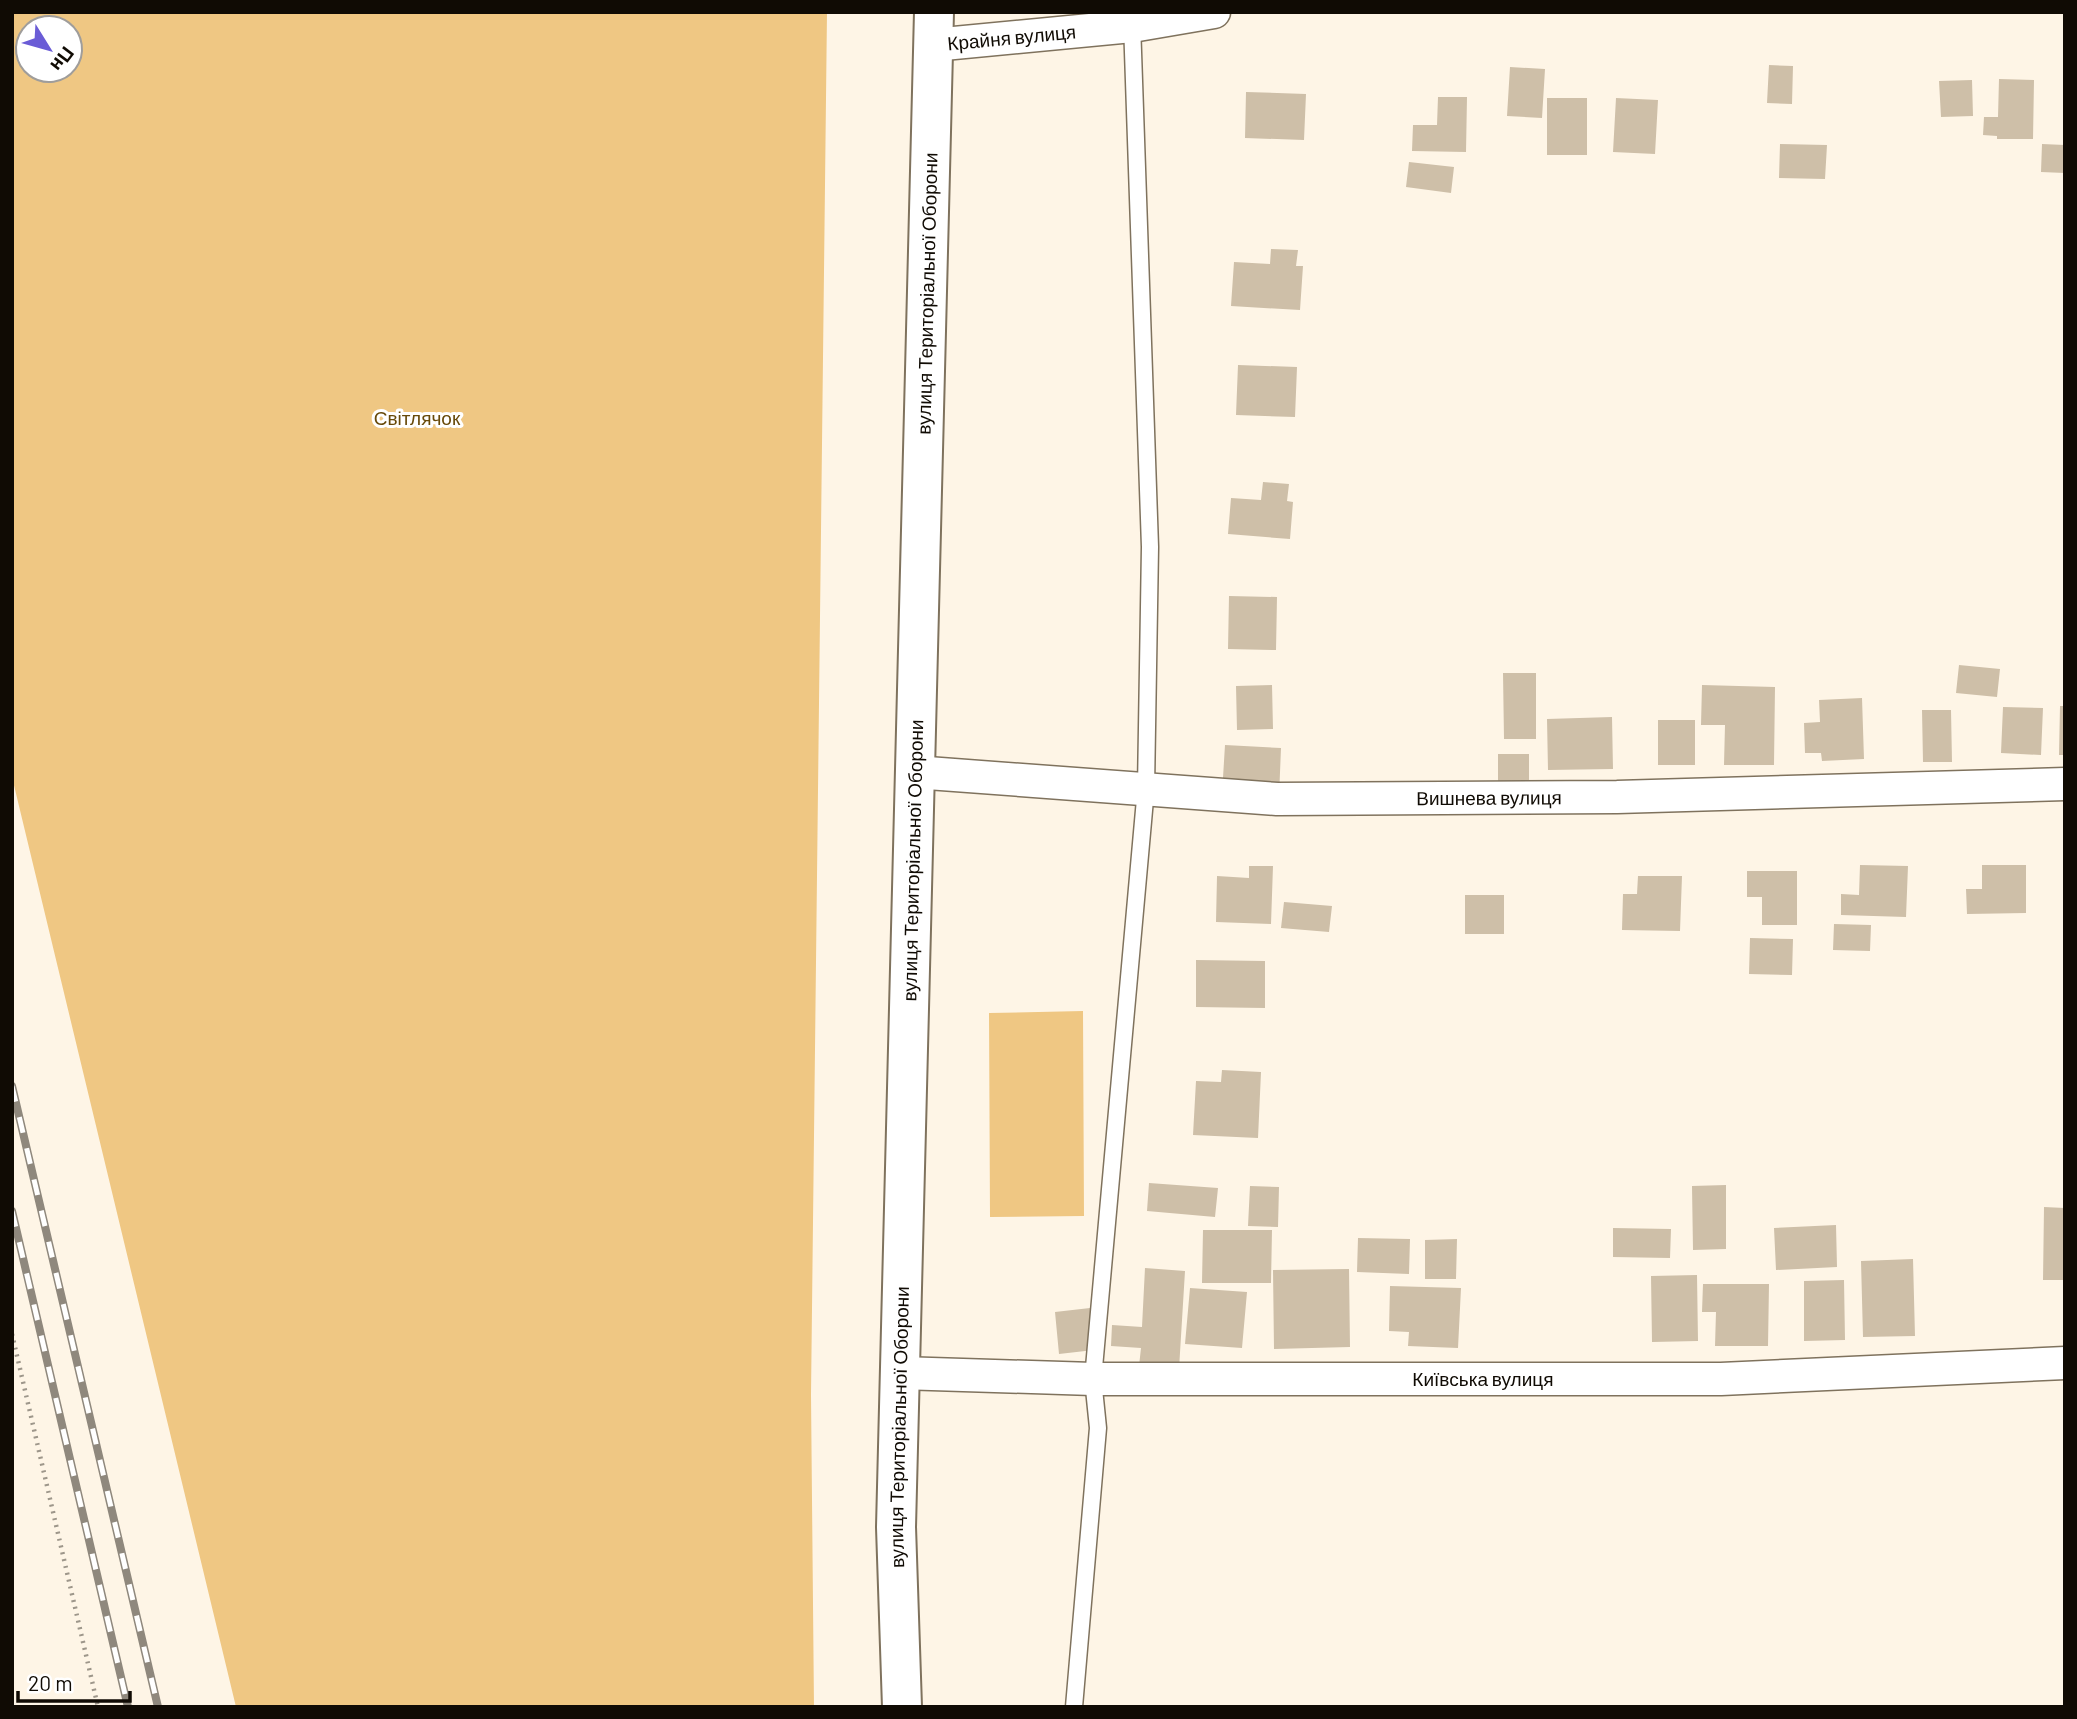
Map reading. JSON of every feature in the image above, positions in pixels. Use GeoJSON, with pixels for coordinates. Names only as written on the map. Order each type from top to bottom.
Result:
{"type":"FeatureCollection","features":[{"type":"Feature","properties":{"kind":"street","name":"Крайня вулиця"},"geometry":{"type":"LineString","coordinates":[[934,29],[1214,12]]}},
{"type":"Feature","properties":{"kind":"street","name":"вулиця Територіальної Оборони"},"geometry":{"type":"LineString","coordinates":[[902,1707],[896,1527],[934,29]]}},
{"type":"Feature","properties":{"kind":"street","name":"Вишнева вулиця"},"geometry":{"type":"LineString","coordinates":[[914,772],[1277,799],[1617,797],[2065,784]]}},
{"type":"Feature","properties":{"kind":"street","name":"Київська вулиця"},"geometry":{"type":"LineString","coordinates":[[900,1373],[1093,1378],[1721,1379],[2065,1363]]}},
{"type":"Feature","properties":{"kind":"lane"},"geometry":{"type":"LineString","coordinates":[[1074,1707],[1098,1428],[1093,1378],[1146,788],[1150,547],[1133,19]]}},
{"type":"Feature","properties":{"kind":"path"},"geometry":{"type":"LineString","coordinates":[[12,1334],[98,1707]]}},
{"type":"Feature","properties":{"kind":"green space","name":"Світлячок"},"geometry":{"type":"Polygon","coordinates":[[[12,12],[827,12],[811,1395],[814,1707],[236,1707],[12,777],[12,12]]]}},
{"type":"Feature","properties":{"kind":"green space"},"geometry":{"type":"Polygon","coordinates":[[[1083,1011],[1084,1216],[990,1217],[989,1013],[1083,1011]]]}},
{"type":"Feature","properties":{"kind":"building"},"geometry":{"type":"Polygon","coordinates":[[[1769,65],[1793,66],[1792,104],[1767,103],[1769,65]]]}},
{"type":"Feature","properties":{"kind":"building"},"geometry":{"type":"Polygon","coordinates":[[[1510,67],[1545,69],[1542,118],[1507,116],[1510,67]]]}},
{"type":"Feature","properties":{"kind":"building"},"geometry":{"type":"Polygon","coordinates":[[[1999,79],[2034,80],[2033,139],[1997,139],[1997,136],[1983,135],[1984,117],[1998,117],[1999,79]]]}},
{"type":"Feature","properties":{"kind":"building"},"geometry":{"type":"Polygon","coordinates":[[[1972,80],[1973,116],[1941,117],[1939,81],[1972,80]]]}},
{"type":"Feature","properties":{"kind":"building"},"geometry":{"type":"Polygon","coordinates":[[[1246,92],[1306,94],[1304,140],[1245,138],[1246,92]]]}},
{"type":"Feature","properties":{"kind":"building"},"geometry":{"type":"Polygon","coordinates":[[[1438,97],[1467,97],[1466,152],[1412,151],[1413,125],[1437,125],[1438,97]]]}},
{"type":"Feature","properties":{"kind":"building"},"geometry":{"type":"Polygon","coordinates":[[[1547,98],[1587,98],[1587,155],[1547,155],[1547,98]]]}},
{"type":"Feature","properties":{"kind":"building"},"geometry":{"type":"Polygon","coordinates":[[[1616,98],[1658,100],[1655,154],[1613,152],[1616,98]]]}},
{"type":"Feature","properties":{"kind":"building"},"geometry":{"type":"Polygon","coordinates":[[[1780,144],[1827,145],[1825,179],[1779,178],[1780,144]]]}},
{"type":"Feature","properties":{"kind":"building"},"geometry":{"type":"Polygon","coordinates":[[[2042,144],[2065,145],[2065,173],[2041,172],[2042,144]]]}},
{"type":"Feature","properties":{"kind":"building"},"geometry":{"type":"Polygon","coordinates":[[[1409,162],[1454,167],[1451,193],[1406,187],[1409,162]]]}},
{"type":"Feature","properties":{"kind":"building"},"geometry":{"type":"Polygon","coordinates":[[[1271,249],[1298,250],[1296,266],[1303,266],[1300,310],[1231,306],[1234,262],[1270,264],[1271,249]]]}},
{"type":"Feature","properties":{"kind":"building"},"geometry":{"type":"Polygon","coordinates":[[[1238,365],[1297,367],[1295,417],[1236,415],[1238,365]]]}},
{"type":"Feature","properties":{"kind":"building"},"geometry":{"type":"Polygon","coordinates":[[[1263,482],[1289,484],[1287,501],[1293,502],[1290,539],[1228,534],[1231,498],[1261,500],[1263,482]]]}},
{"type":"Feature","properties":{"kind":"building"},"geometry":{"type":"Polygon","coordinates":[[[1229,596],[1277,597],[1276,650],[1228,649],[1229,596]]]}},
{"type":"Feature","properties":{"kind":"building"},"geometry":{"type":"Polygon","coordinates":[[[1959,665],[2000,669],[1997,697],[1956,693],[1959,665]]]}},
{"type":"Feature","properties":{"kind":"building"},"geometry":{"type":"Polygon","coordinates":[[[1503,673],[1536,673],[1536,739],[1504,739],[1503,673]]]}},
{"type":"Feature","properties":{"kind":"building"},"geometry":{"type":"Polygon","coordinates":[[[1272,685],[1273,729],[1237,730],[1236,686],[1272,685]]]}},
{"type":"Feature","properties":{"kind":"building"},"geometry":{"type":"Polygon","coordinates":[[[1702,685],[1775,687],[1774,765],[1724,765],[1725,725],[1701,725],[1702,685]]]}},
{"type":"Feature","properties":{"kind":"building"},"geometry":{"type":"Polygon","coordinates":[[[1862,698],[1864,759],[1822,761],[1821,753],[1805,753],[1804,723],[1820,722],[1819,700],[1862,698]]]}},
{"type":"Feature","properties":{"kind":"building"},"geometry":{"type":"Polygon","coordinates":[[[2060,706],[2065,706],[2065,755],[2059,755],[2060,706]]]}},
{"type":"Feature","properties":{"kind":"building"},"geometry":{"type":"Polygon","coordinates":[[[2003,707],[2043,708],[2041,755],[2001,753],[2003,707]]]}},
{"type":"Feature","properties":{"kind":"building"},"geometry":{"type":"Polygon","coordinates":[[[1922,710],[1951,710],[1952,762],[1923,762],[1922,710]]]}},
{"type":"Feature","properties":{"kind":"building"},"geometry":{"type":"Polygon","coordinates":[[[1612,717],[1613,769],[1548,770],[1547,719],[1612,717]]]}},
{"type":"Feature","properties":{"kind":"building"},"geometry":{"type":"Polygon","coordinates":[[[1658,720],[1695,720],[1695,765],[1658,765],[1658,720]]]}},
{"type":"Feature","properties":{"kind":"building"},"geometry":{"type":"Polygon","coordinates":[[[1225,745],[1281,748],[1279,797],[1222,794],[1225,745]]]}},
{"type":"Feature","properties":{"kind":"building"},"geometry":{"type":"Polygon","coordinates":[[[1498,754],[1529,754],[1529,791],[1498,792],[1498,754]]]}},
{"type":"Feature","properties":{"kind":"building"},"geometry":{"type":"Polygon","coordinates":[[[1860,865],[1908,866],[1906,917],[1841,915],[1841,894],[1859,895],[1860,865]]]}},
{"type":"Feature","properties":{"kind":"building"},"geometry":{"type":"Polygon","coordinates":[[[1982,865],[2026,865],[2026,913],[1967,914],[1966,889],[1982,889],[1982,865]]]}},
{"type":"Feature","properties":{"kind":"building"},"geometry":{"type":"Polygon","coordinates":[[[1249,866],[1273,866],[1271,924],[1216,922],[1217,876],[1249,878],[1249,866]]]}},
{"type":"Feature","properties":{"kind":"building"},"geometry":{"type":"Polygon","coordinates":[[[1747,871],[1797,871],[1797,925],[1762,925],[1762,897],[1747,897],[1747,871]]]}},
{"type":"Feature","properties":{"kind":"building"},"geometry":{"type":"Polygon","coordinates":[[[1638,876],[1682,876],[1680,931],[1622,930],[1623,894],[1637,894],[1638,876]]]}},
{"type":"Feature","properties":{"kind":"building"},"geometry":{"type":"Polygon","coordinates":[[[1465,895],[1504,895],[1504,934],[1465,934],[1465,895]]]}},
{"type":"Feature","properties":{"kind":"building"},"geometry":{"type":"Polygon","coordinates":[[[1284,902],[1332,906],[1329,932],[1281,928],[1284,902]]]}},
{"type":"Feature","properties":{"kind":"building"},"geometry":{"type":"Polygon","coordinates":[[[1834,924],[1871,925],[1870,951],[1833,950],[1834,924]]]}},
{"type":"Feature","properties":{"kind":"building"},"geometry":{"type":"Polygon","coordinates":[[[1750,938],[1793,939],[1792,975],[1749,974],[1750,938]]]}},
{"type":"Feature","properties":{"kind":"building"},"geometry":{"type":"Polygon","coordinates":[[[1196,960],[1265,961],[1265,1008],[1196,1007],[1196,960]]]}},
{"type":"Feature","properties":{"kind":"building"},"geometry":{"type":"Polygon","coordinates":[[[1222,1070],[1261,1072],[1258,1138],[1193,1135],[1196,1081],[1221,1082],[1222,1070]]]}},
{"type":"Feature","properties":{"kind":"building"},"geometry":{"type":"Polygon","coordinates":[[[1149,1183],[1218,1188],[1215,1217],[1147,1211],[1149,1183]]]}},
{"type":"Feature","properties":{"kind":"building"},"geometry":{"type":"Polygon","coordinates":[[[1726,1185],[1726,1249],[1693,1250],[1692,1186],[1726,1185]]]}},
{"type":"Feature","properties":{"kind":"building"},"geometry":{"type":"Polygon","coordinates":[[[1250,1186],[1279,1187],[1278,1227],[1248,1226],[1250,1186]]]}},
{"type":"Feature","properties":{"kind":"building"},"geometry":{"type":"Polygon","coordinates":[[[2044,1207],[2065,1208],[2065,1280],[2043,1280],[2044,1207]]]}},
{"type":"Feature","properties":{"kind":"building"},"geometry":{"type":"Polygon","coordinates":[[[1836,1225],[1837,1267],[1776,1270],[1774,1228],[1836,1225]]]}},
{"type":"Feature","properties":{"kind":"building"},"geometry":{"type":"Polygon","coordinates":[[[1613,1228],[1671,1229],[1670,1258],[1613,1257],[1613,1228]]]}},
{"type":"Feature","properties":{"kind":"building"},"geometry":{"type":"Polygon","coordinates":[[[1203,1230],[1272,1230],[1271,1283],[1202,1283],[1203,1230]]]}},
{"type":"Feature","properties":{"kind":"building"},"geometry":{"type":"Polygon","coordinates":[[[1358,1238],[1410,1239],[1409,1274],[1357,1272],[1358,1238]]]}},
{"type":"Feature","properties":{"kind":"building"},"geometry":{"type":"Polygon","coordinates":[[[1457,1239],[1456,1279],[1425,1279],[1425,1240],[1457,1239]]]}},
{"type":"Feature","properties":{"kind":"building"},"geometry":{"type":"Polygon","coordinates":[[[1913,1259],[1915,1336],[1863,1337],[1861,1261],[1913,1259]]]}},
{"type":"Feature","properties":{"kind":"building"},"geometry":{"type":"Polygon","coordinates":[[[1145,1268],[1185,1271],[1179,1369],[1139,1366],[1141,1348],[1111,1346],[1112,1325],[1142,1327],[1145,1268]]]}},
{"type":"Feature","properties":{"kind":"building"},"geometry":{"type":"Polygon","coordinates":[[[1349,1269],[1350,1347],[1274,1349],[1273,1270],[1349,1269]]]}},
{"type":"Feature","properties":{"kind":"building"},"geometry":{"type":"Polygon","coordinates":[[[1697,1275],[1698,1341],[1652,1342],[1651,1276],[1697,1275]]]}},
{"type":"Feature","properties":{"kind":"building"},"geometry":{"type":"Polygon","coordinates":[[[1844,1280],[1845,1340],[1804,1341],[1804,1281],[1844,1280]]]}},
{"type":"Feature","properties":{"kind":"building"},"geometry":{"type":"Polygon","coordinates":[[[1703,1284],[1769,1284],[1768,1346],[1715,1346],[1716,1312],[1702,1312],[1703,1284]]]}},
{"type":"Feature","properties":{"kind":"building"},"geometry":{"type":"Polygon","coordinates":[[[1390,1286],[1461,1288],[1458,1348],[1408,1346],[1409,1332],[1389,1331],[1390,1286]]]}},
{"type":"Feature","properties":{"kind":"building"},"geometry":{"type":"Polygon","coordinates":[[[1190,1288],[1247,1292],[1242,1348],[1185,1344],[1190,1288]]]}},
{"type":"Feature","properties":{"kind":"building"},"geometry":{"type":"Polygon","coordinates":[[[1090,1308],[1094,1350],[1059,1354],[1055,1312],[1090,1308]]]}},
{"type":"Feature","properties":{"kind":"railway"},"geometry":{"type":"LineString","coordinates":[[12,1086],[158,1707]]}},
{"type":"Feature","properties":{"kind":"railway"},"geometry":{"type":"LineString","coordinates":[[12,1211],[128,1707]]}}]}
